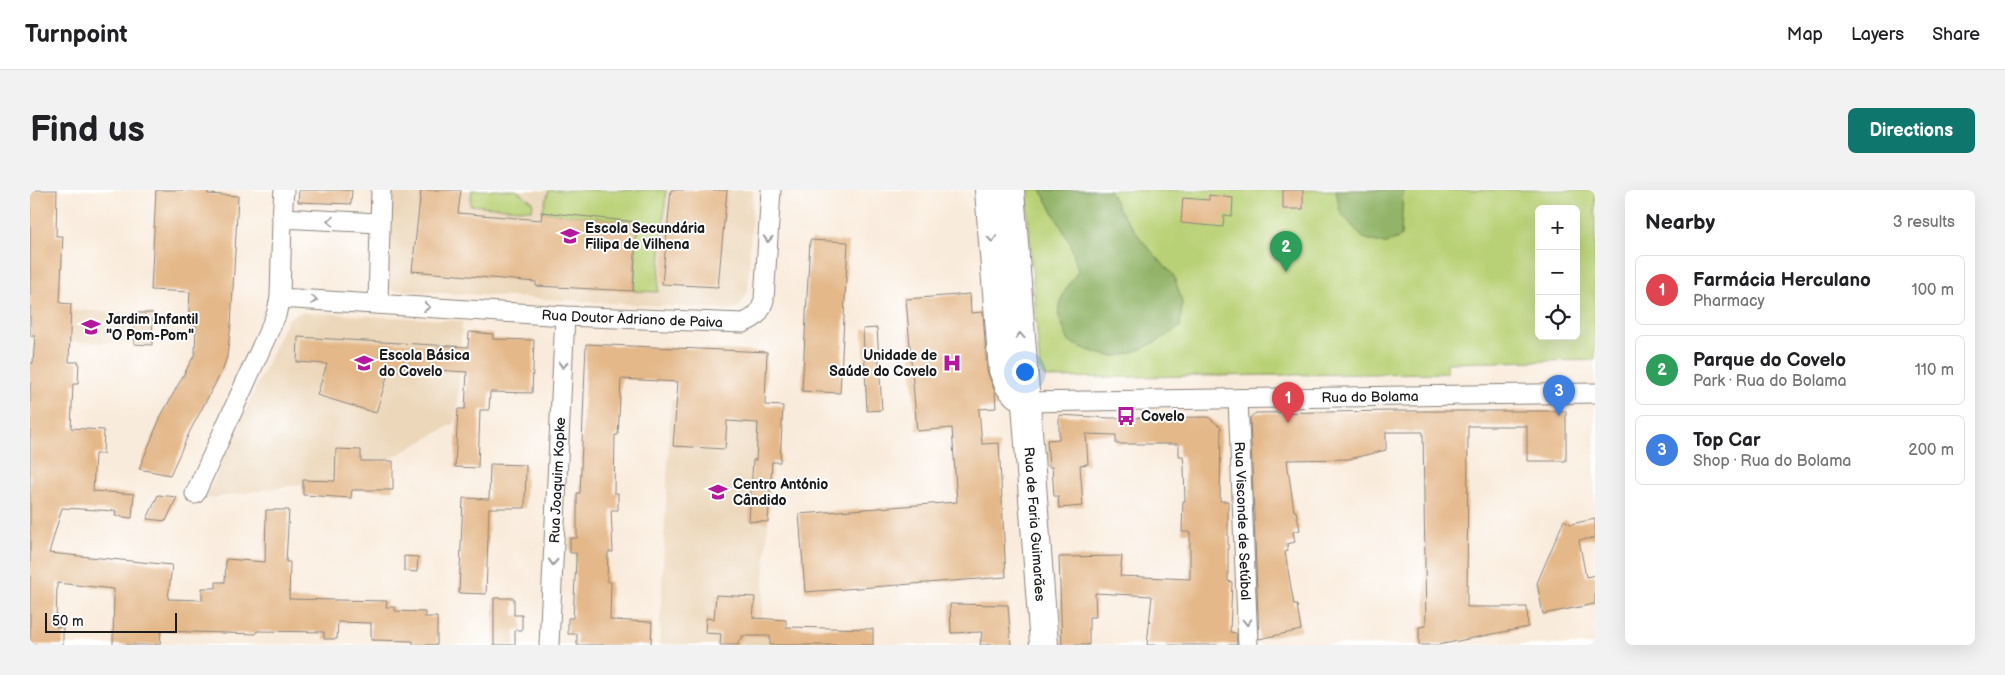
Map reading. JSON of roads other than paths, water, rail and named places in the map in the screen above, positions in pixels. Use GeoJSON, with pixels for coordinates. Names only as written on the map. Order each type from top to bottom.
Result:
{"type":"FeatureCollection","features":[{"type":"Feature","properties":{"kind":"main road"},"geometry":{"type":"LineString","coordinates":[[989,190],[1003,370],[1009,385],[1024,402]]}},
{"type":"Feature","properties":{"kind":"main road","name":"Rua de Faria Guimarães"},"geometry":{"type":"LineString","coordinates":[[1010,190],[1024,402],[1044,645]]}},
{"type":"Feature","properties":{"kind":"street"},"geometry":{"type":"LineString","coordinates":[[195,494],[276,315],[280,298],[284,190]]}},
{"type":"Feature","properties":{"kind":"street"},"geometry":{"type":"LineString","coordinates":[[378,303],[381,190]]}},
{"type":"Feature","properties":{"kind":"street","name":"Rua Doutor Adriano de Paiva"},"geometry":{"type":"LineString","coordinates":[[280,298],[565,316],[743,323],[754,319],[764,300],[771,190]]}},
{"type":"Feature","properties":{"kind":"street"},"geometry":{"type":"LineString","coordinates":[[282,218],[379,223]]}},
{"type":"Feature","properties":{"kind":"street","name":"Rua Joaquim Kopke"},"geometry":{"type":"LineString","coordinates":[[549,645],[565,316]]}},
{"type":"Feature","properties":{"kind":"street","name":"Rua do Bolama"},"geometry":{"type":"LineString","coordinates":[[1024,402],[1595,392]]}},
{"type":"Feature","properties":{"kind":"street","name":"Rua Visconde de Setúbal"},"geometry":{"type":"LineString","coordinates":[[1238,399],[1248,645]]}},
{"type":"Feature","properties":{"kind":"place","name":"Escola Secundária Filipa de Vilhena"},"geometry":{"type":"Point","coordinates":[570,236]}},
{"type":"Feature","properties":{"kind":"place","name":"Parque do Covelo"},"geometry":{"type":"Point","coordinates":[1286,272]}},
{"type":"Feature","properties":{"kind":"place","name":"Jardim Infantil \"O Pom-Pom\""},"geometry":{"type":"Point","coordinates":[91,327]}},
{"type":"Feature","properties":{"kind":"place","name":"Escola Básica do Covelo"},"geometry":{"type":"Point","coordinates":[364,363]}},
{"type":"Feature","properties":{"kind":"place","name":"Unidade de Saúde do Covelo"},"geometry":{"type":"Point","coordinates":[952,363]}},
{"type":"Feature","properties":{"kind":"place","name":"Covelo"},"geometry":{"type":"Point","coordinates":[1126,416]}},
{"type":"Feature","properties":{"kind":"place","name":"Top Car"},"geometry":{"type":"Point","coordinates":[1559,416]}},
{"type":"Feature","properties":{"kind":"place","name":"Farmácia Herculano"},"geometry":{"type":"Point","coordinates":[1288,423]}},
{"type":"Feature","properties":{"kind":"place","name":"Centro António Cândido"},"geometry":{"type":"Point","coordinates":[718,492]}}]}
